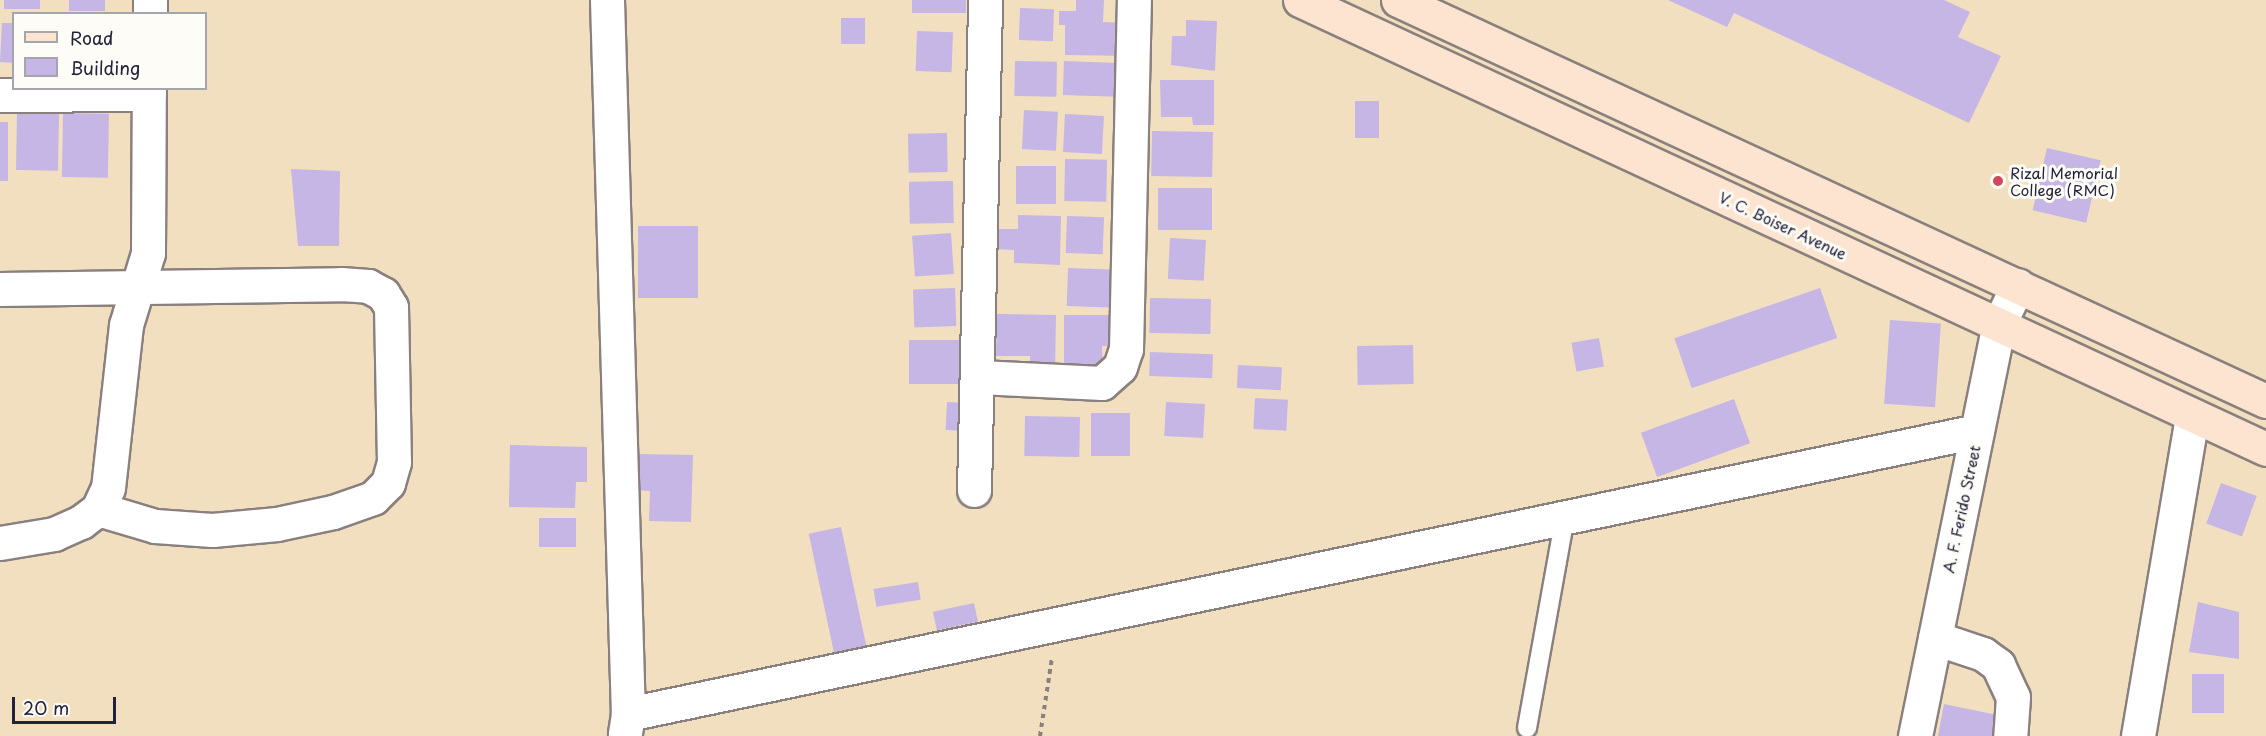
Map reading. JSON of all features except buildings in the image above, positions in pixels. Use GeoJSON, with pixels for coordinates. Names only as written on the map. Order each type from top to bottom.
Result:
{"type":"FeatureCollection","features":[{"type":"Feature","properties":{"kind":"street"},"geometry":{"type":"LineString","coordinates":[[607,0],[616,429],[626,725],[1057,622],[1977,431]]}},
{"type":"Feature","properties":{"kind":"street"},"geometry":{"type":"LineString","coordinates":[[974,490],[979,377],[985,0]]}},
{"type":"Feature","properties":{"kind":"street"},"geometry":{"type":"LineString","coordinates":[[979,377],[1102,382],[1120,367],[1126,349],[1134,0]]}},
{"type":"Feature","properties":{"kind":"street","name":"V. C. Boiser Avenue"},"geometry":{"type":"LineString","coordinates":[[1300,0],[2266,449]]}},
{"type":"Feature","properties":{"kind":"street"},"geometry":{"type":"LineString","coordinates":[[1398,0],[2266,401]]}},
{"type":"Feature","properties":{"kind":"street"},"geometry":{"type":"LineString","coordinates":[[0,95],[149,91],[150,230],[138,288],[126,325],[108,488],[98,509],[81,522],[54,534],[0,543]]}},
{"type":"Feature","properties":{"kind":"street"},"geometry":{"type":"LineString","coordinates":[[1678,177],[1695,138]]}},
{"type":"Feature","properties":{"kind":"street"},"geometry":{"type":"LineString","coordinates":[[0,289],[341,284],[368,286],[383,294],[391,307],[394,326],[394,462],[388,483],[373,498],[333,512],[277,524],[212,530],[155,526],[98,509]]}},
{"type":"Feature","properties":{"kind":"street","name":"A. F. Ferido Street"},"geometry":{"type":"LineString","coordinates":[[1915,736],[1999,324],[2018,285]]}},
{"type":"Feature","properties":{"kind":"street"},"geometry":{"type":"LineString","coordinates":[[2138,736],[2192,416]]}},
{"type":"Feature","properties":{"kind":"street"},"geometry":{"type":"LineString","coordinates":[[1935,638],[1983,654],[1998,664],[2013,697],[2010,736]]}},
{"type":"Feature","properties":{"kind":"lane"},"geometry":{"type":"LineString","coordinates":[[1527,728],[1565,516]]}},
{"type":"Feature","properties":{"kind":"path"},"geometry":{"type":"LineString","coordinates":[[1040,736],[1057,622]]}},
{"type":"Feature","properties":{"kind":"place","name":"Rizal Memorial College (RMC)"},"geometry":{"type":"Point","coordinates":[1998,181]}}]}
